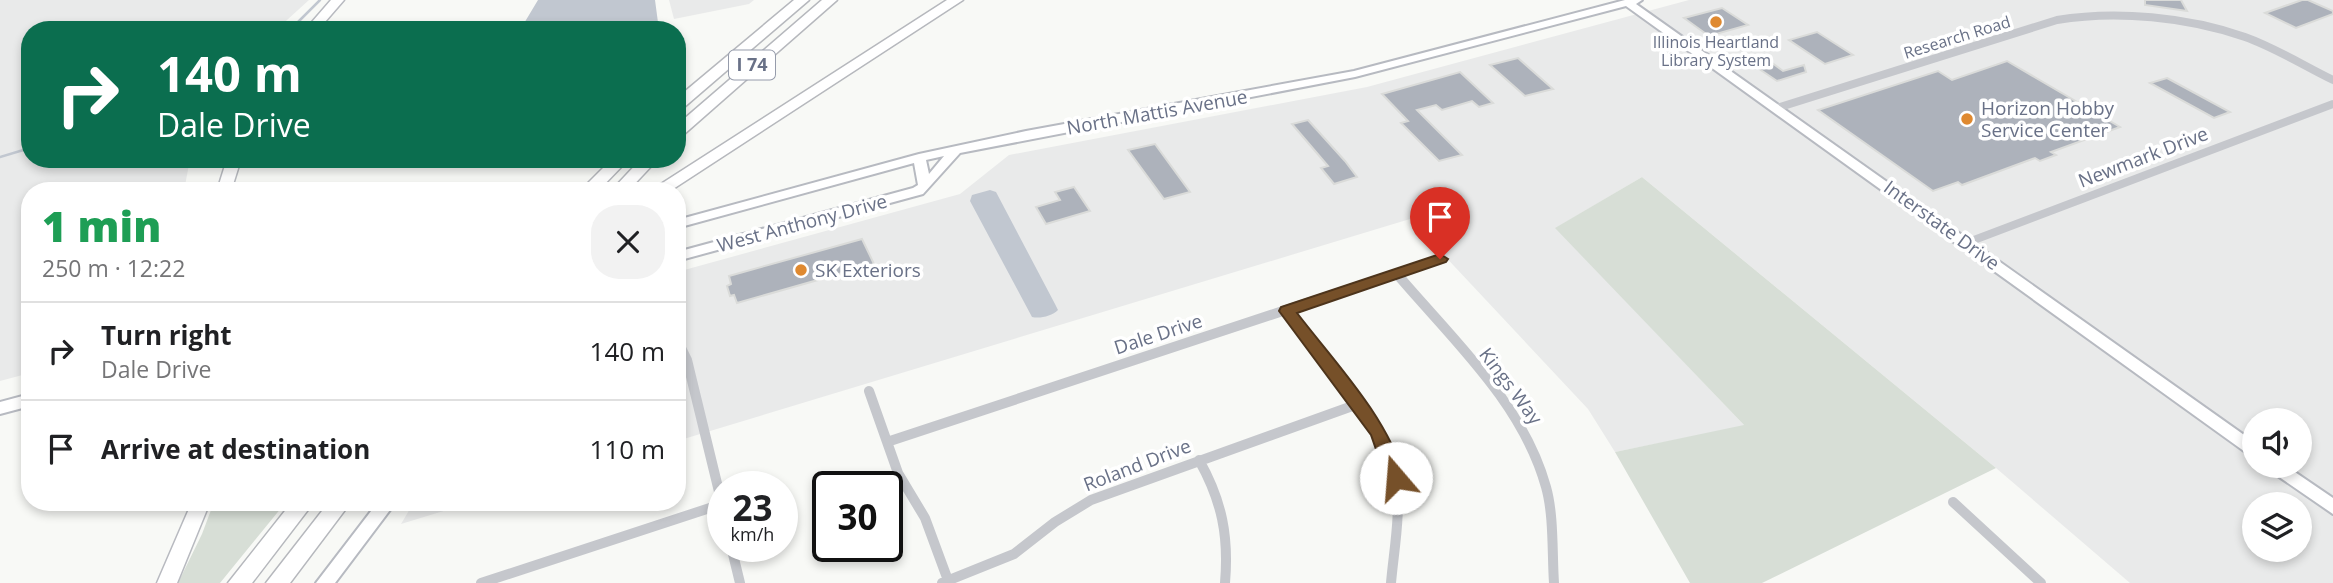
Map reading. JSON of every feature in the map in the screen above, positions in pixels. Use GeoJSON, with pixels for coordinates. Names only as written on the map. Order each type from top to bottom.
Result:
{"type":"FeatureCollection","features":[{"type":"Feature","properties":{"kind":"highway","name":"I 74"},"geometry":{"type":"LineString","coordinates":[[686,125],[830,0]]}},
{"type":"Feature","properties":{"kind":"highway"},"geometry":{"type":"LineString","coordinates":[[925,18],[946,0]]}},
{"type":"Feature","properties":{"kind":"highway"},"geometry":{"type":"LineString","coordinates":[[672,182],[956,0]]}},
{"type":"Feature","properties":{"kind":"highway","name":"I 74"},"geometry":{"type":"LineString","coordinates":[[686,98],[800,1]]}},
{"type":"Feature","properties":{"kind":"highway"},"geometry":{"type":"LineString","coordinates":[[597,182],[612,168]]}},
{"type":"Feature","properties":{"kind":"highway"},"geometry":{"type":"LineString","coordinates":[[627,182],[641,168]]}},
{"type":"Feature","properties":{"kind":"highway"},"geometry":{"type":"LineString","coordinates":[[239,583],[297,511]]}},
{"type":"Feature","properties":{"kind":"highway"},"geometry":{"type":"LineString","coordinates":[[277,583],[334,511]]}},
{"type":"Feature","properties":{"kind":"main road"},"geometry":{"type":"LineString","coordinates":[[320,21],[338,0]]}},
{"type":"Feature","properties":{"kind":"main road"},"geometry":{"type":"LineString","coordinates":[[167,583],[197,511]]}},
{"type":"Feature","properties":{"kind":"street","name":"Interstate Drive"},"geometry":{"type":"LineString","coordinates":[[1632,1],[2242,441]]}},
{"type":"Feature","properties":{"kind":"street","name":"North Mattis Avenue"},"geometry":{"type":"LineString","coordinates":[[686,222],[919,158],[1355,74],[1632,1]]}},
{"type":"Feature","properties":{"kind":"street","name":"Research Road"},"geometry":{"type":"LineString","coordinates":[[1777,108],[2076,16],[2111,15],[2233,33],[2255,41],[2333,80]]}},
{"type":"Feature","properties":{"kind":"street","name":"Newmark Drive"},"geometry":{"type":"LineString","coordinates":[[1966,243],[2333,104]]}},
{"type":"Feature","properties":{"kind":"street","name":"West Anthony Drive"},"geometry":{"type":"LineString","coordinates":[[686,255],[903,196],[925,186],[956,150]]}},
{"type":"Feature","properties":{"kind":"street"},"geometry":{"type":"LineString","coordinates":[[919,158],[925,186]]}},
{"type":"Feature","properties":{"kind":"street","name":"Dale Drive"},"geometry":{"type":"LineString","coordinates":[[887,442],[1440,259]]}},
{"type":"Feature","properties":{"kind":"street","name":"Kings Way"},"geometry":{"type":"LineString","coordinates":[[1397,274],[1501,397],[1533,448],[1548,489],[1554,583]]}},
{"type":"Feature","properties":{"kind":"street"},"geometry":{"type":"LineString","coordinates":[[1287,311],[1358,404],[1386,446],[1396,478],[1397,496],[1391,583]]}},
{"type":"Feature","properties":{"kind":"street"},"geometry":{"type":"LineString","coordinates":[[686,358],[714,471]]}},
{"type":"Feature","properties":{"kind":"street"},"geometry":{"type":"LineString","coordinates":[[869,391],[898,473],[925,518],[946,582]]}},
{"type":"Feature","properties":{"kind":"street"},"geometry":{"type":"LineString","coordinates":[[0,408],[21,402]]}},
{"type":"Feature","properties":{"kind":"street","name":"Roland Drive"},"geometry":{"type":"LineString","coordinates":[[946,582],[1014,554],[1064,516],[1091,500],[1358,404]]}},
{"type":"Feature","properties":{"kind":"street"},"geometry":{"type":"LineString","coordinates":[[1199,460],[1224,512],[1229,550],[1225,583]]}},
{"type":"Feature","properties":{"kind":"street"},"geometry":{"type":"LineString","coordinates":[[2292,478],[2333,507]]}},
{"type":"Feature","properties":{"kind":"street"},"geometry":{"type":"LineString","coordinates":[[1953,502],[2041,583]]}},
{"type":"Feature","properties":{"kind":"street"},"geometry":{"type":"LineString","coordinates":[[325,583],[381,511]]}},
{"type":"Feature","properties":{"kind":"street"},"geometry":{"type":"LineString","coordinates":[[481,583],[707,511]]}},
{"type":"Feature","properties":{"kind":"street"},"geometry":{"type":"LineString","coordinates":[[735,562],[740,583]]}},
{"type":"Feature","properties":{"kind":"shaded area"},"geometry":{"type":"Polygon","coordinates":[[[0,0],[309,0],[286,21],[21,21],[21,168],[188,168],[186,182],[21,182],[21,375],[0,381],[0,0]]]}},
{"type":"Feature","properties":{"kind":"shaded area"},"geometry":{"type":"Polygon","coordinates":[[[538,0],[655,0],[658,21],[525,21],[538,0]]]}},
{"type":"Feature","properties":{"kind":"shaded area"},"geometry":{"type":"Polygon","coordinates":[[[669,0],[754,0],[749,4],[674,19],[669,0]]]}},
{"type":"Feature","properties":{"kind":"shaded area"},"geometry":{"type":"Polygon","coordinates":[[[1689,0],[2333,0],[2333,583],[2130,583],[1996,468],[1642,177],[1556,228],[1745,426],[1615,452],[1588,409],[1410,219],[686,438],[686,270],[960,194],[1009,155],[1367,87],[1689,0]]]}},
{"type":"Feature","properties":{"kind":"shaded area"},"geometry":{"type":"Polygon","coordinates":[[[1642,177],[1996,468],[1762,583],[1690,583],[1615,452],[1744,425],[1555,228],[1642,177]]]}},
{"type":"Feature","properties":{"kind":"shaded area"},"geometry":{"type":"Polygon","coordinates":[[[990,190],[996,192],[1055,304],[1058,310],[1053,314],[1032,317],[970,201],[972,195],[990,190]]]}},
{"type":"Feature","properties":{"kind":"shaded area"},"geometry":{"type":"Polygon","coordinates":[[[211,511],[279,511],[220,583],[178,583],[211,511]]]}},
{"type":"Feature","properties":{"kind":"shaded area"},"geometry":{"type":"Polygon","coordinates":[[[409,511],[444,511],[401,524],[409,511]]]}},
{"type":"Feature","properties":{"kind":"building"},"geometry":{"type":"Polygon","coordinates":[[[2145,0],[2181,0],[2187,11],[2145,5],[2145,0]]]}},
{"type":"Feature","properties":{"kind":"building"},"geometry":{"type":"Polygon","coordinates":[[[2302,0],[2333,11],[2333,14],[2296,28],[2265,13],[2302,0]]]}},
{"type":"Feature","properties":{"kind":"building","name":"Illinois Heartland Library System"},"geometry":{"type":"Polygon","coordinates":[[[1722,8],[1748,25],[1709,36],[1684,18],[1722,8]]]}},
{"type":"Feature","properties":{"kind":"building"},"geometry":{"type":"Polygon","coordinates":[[[1817,32],[1853,55],[1825,64],[1789,40],[1817,32]]]}},
{"type":"Feature","properties":{"kind":"building"},"geometry":{"type":"Polygon","coordinates":[[[1764,57],[1783,71],[1804,65],[1806,72],[1777,81],[1749,62],[1764,57]]]}},
{"type":"Feature","properties":{"kind":"building"},"geometry":{"type":"Polygon","coordinates":[[[1518,58],[1553,89],[1525,96],[1490,65],[1518,58]]]}},
{"type":"Feature","properties":{"kind":"building","name":"Horizon Hobby Service Center"},"geometry":{"type":"Polygon","coordinates":[[[2007,61],[2120,127],[2051,152],[2056,155],[2040,161],[2035,158],[1962,185],[1958,182],[1933,191],[1818,110],[1938,71],[1952,80],[2007,61]]]}},
{"type":"Feature","properties":{"kind":"building"},"geometry":{"type":"Polygon","coordinates":[[[1460,72],[1493,103],[1479,107],[1472,101],[1442,110],[1436,105],[1417,110],[1462,155],[1439,161],[1401,123],[1408,121],[1382,94],[1460,72]]]}},
{"type":"Feature","properties":{"kind":"building"},"geometry":{"type":"Polygon","coordinates":[[[2167,78],[2230,112],[2214,118],[2150,83],[2167,78]]]}},
{"type":"Feature","properties":{"kind":"building"},"geometry":{"type":"Polygon","coordinates":[[[1308,120],[1357,177],[1334,184],[1321,168],[1328,166],[1292,124],[1308,120]]]}},
{"type":"Feature","properties":{"kind":"building"},"geometry":{"type":"Polygon","coordinates":[[[1155,144],[1190,192],[1164,199],[1128,150],[1155,144]]]}},
{"type":"Feature","properties":{"kind":"building"},"geometry":{"type":"Polygon","coordinates":[[[1074,187],[1090,211],[1046,224],[1036,207],[1060,200],[1055,192],[1074,187]]]}},
{"type":"Feature","properties":{"kind":"building","name":"SK Exteriors"},"geometry":{"type":"Polygon","coordinates":[[[862,239],[874,264],[737,303],[734,295],[730,296],[727,286],[731,284],[729,276],[862,239]]]}},
{"type":"Feature","properties":{"kind":"waterway"},"geometry":{"type":"LineString","coordinates":[[299,21],[320,0]]}},
{"type":"Feature","properties":{"kind":"waterway"},"geometry":{"type":"LineString","coordinates":[[0,157],[21,151]]}},
{"type":"Feature","properties":{"kind":"place","name":"Illinois Heartland Library System"},"geometry":{"type":"Point","coordinates":[1716,22]}},
{"type":"Feature","properties":{"kind":"place","name":"Horizon Hobby Service Center"},"geometry":{"type":"Point","coordinates":[1967,119]}},
{"type":"Feature","properties":{"kind":"place","name":"SK Exteriors"},"geometry":{"type":"Point","coordinates":[801,270]}},
{"type":"Feature","properties":{"kind":"route"},"geometry":{"type":"LineString","coordinates":[[1396,478],[1386,446],[1378,432],[1287,311],[1440,259]]}}]}
